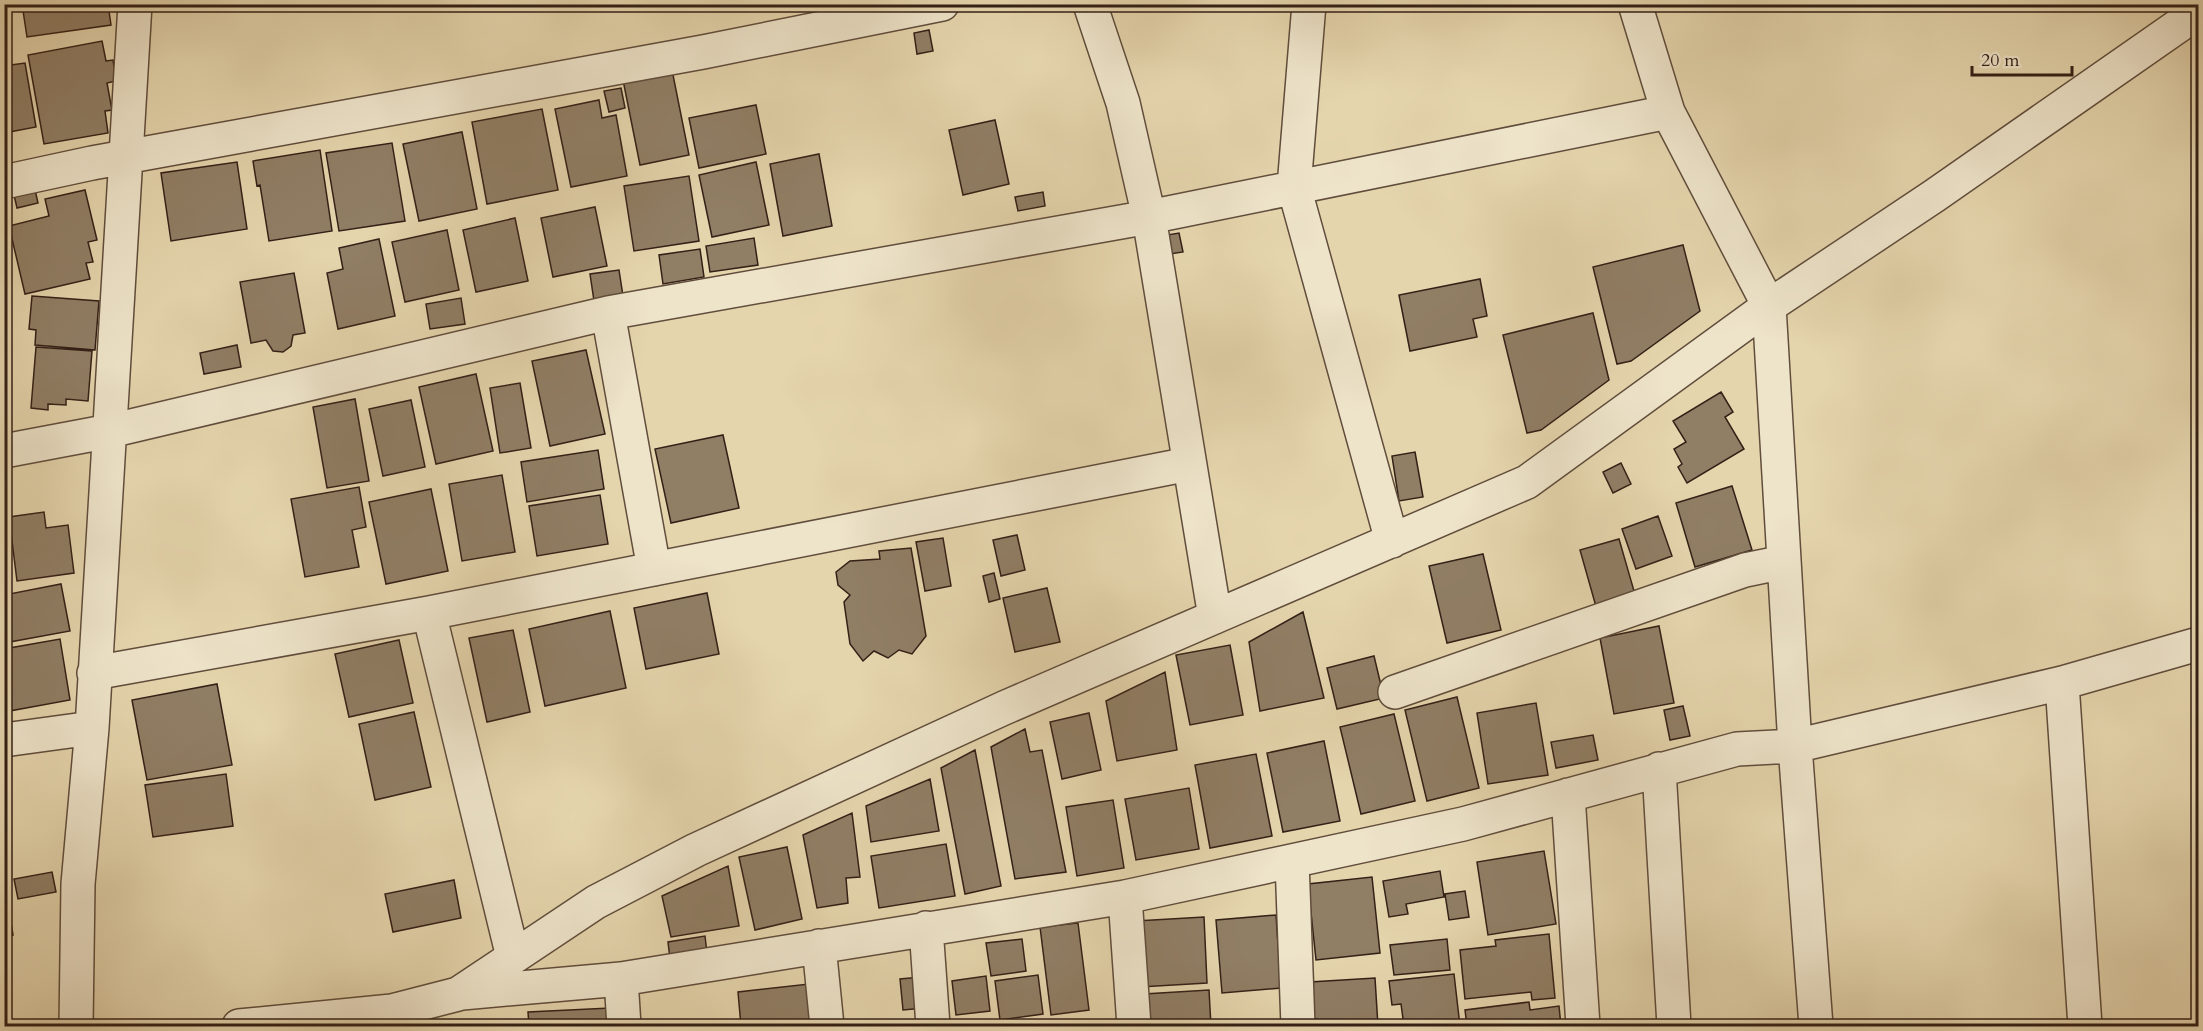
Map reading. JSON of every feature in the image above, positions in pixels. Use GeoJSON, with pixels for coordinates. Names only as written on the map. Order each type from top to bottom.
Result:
{"type":"FeatureCollection","features":[{"type":"Feature","properties":{"kind":"street"},"geometry":{"type":"LineString","coordinates":[[76,1026],[78,884],[92,728],[128,157],[135,4]]}},
{"type":"Feature","properties":{"kind":"street"},"geometry":{"type":"LineString","coordinates":[[4,182],[128,157],[692,54],[942,4]]}},
{"type":"Feature","properties":{"kind":"street"},"geometry":{"type":"LineString","coordinates":[[1090,4],[1123,103],[1149,217],[1215,617]]}},
{"type":"Feature","properties":{"kind":"street"},"geometry":{"type":"LineString","coordinates":[[1309,4],[1294,187],[1392,541]]}},
{"type":"Feature","properties":{"kind":"street"},"geometry":{"type":"LineString","coordinates":[[1635,4],[1668,112],[1769,306],[1795,746],[1816,1026]]}},
{"type":"Feature","properties":{"kind":"street"},"geometry":{"type":"LineString","coordinates":[[458,994],[596,902],[696,850],[1004,708],[1527,482],[1769,306],[1934,196],[2199,12]]}},
{"type":"Feature","properties":{"kind":"street"},"geometry":{"type":"LineString","coordinates":[[4,450],[110,431],[608,313],[1149,217],[1668,112]]}},
{"type":"Feature","properties":{"kind":"street"},"geometry":{"type":"LineString","coordinates":[[608,313],[654,569]]}},
{"type":"Feature","properties":{"kind":"street"},"geometry":{"type":"LineString","coordinates":[[94,673],[429,613],[1189,464]]}},
{"type":"Feature","properties":{"kind":"street"},"geometry":{"type":"LineString","coordinates":[[1395,692],[1745,570],[1784,562]]}},
{"type":"Feature","properties":{"kind":"street"},"geometry":{"type":"LineString","coordinates":[[429,613],[513,957]]}},
{"type":"Feature","properties":{"kind":"street"},"geometry":{"type":"LineString","coordinates":[[239,1026],[392,1011],[458,994],[621,979],[1125,897],[1463,824],[1659,768],[1737,749],[1795,746],[2062,683],[2199,644]]}},
{"type":"Feature","properties":{"kind":"street"},"geometry":{"type":"LineString","coordinates":[[2062,683],[2085,1026]]}},
{"type":"Feature","properties":{"kind":"street"},"geometry":{"type":"LineString","coordinates":[[4,740],[92,728]]}},
{"type":"Feature","properties":{"kind":"street"},"geometry":{"type":"LineString","coordinates":[[1659,768],[1674,1026]]}},
{"type":"Feature","properties":{"kind":"street"},"geometry":{"type":"LineString","coordinates":[[1568,795],[1583,1026]]}},
{"type":"Feature","properties":{"kind":"street"},"geometry":{"type":"LineString","coordinates":[[1292,861],[1298,1026]]}},
{"type":"Feature","properties":{"kind":"street"},"geometry":{"type":"LineString","coordinates":[[1125,897],[1134,1026]]}},
{"type":"Feature","properties":{"kind":"street"},"geometry":{"type":"LineString","coordinates":[[926,928],[933,1026]]}},
{"type":"Feature","properties":{"kind":"street"},"geometry":{"type":"LineString","coordinates":[[819,946],[827,1026]]}},
{"type":"Feature","properties":{"kind":"street"},"geometry":{"type":"LineString","coordinates":[[621,979],[624,1026]]}},
{"type":"Feature","properties":{"kind":"building"},"geometry":{"type":"Polygon","coordinates":[[[22,4],[108,4],[111,25],[27,37],[22,4]]]}},
{"type":"Feature","properties":{"kind":"building"},"geometry":{"type":"Polygon","coordinates":[[[929,30],[933,51],[917,54],[914,33],[929,30]]]}},
{"type":"Feature","properties":{"kind":"building"},"geometry":{"type":"Polygon","coordinates":[[[102,41],[106,61],[113,60],[116,81],[107,83],[112,110],[105,111],[108,133],[44,144],[28,55],[102,41]]]}},
{"type":"Feature","properties":{"kind":"building"},"geometry":{"type":"Polygon","coordinates":[[[25,63],[36,127],[4,133],[4,66],[25,63]]]}},
{"type":"Feature","properties":{"kind":"building"},"geometry":{"type":"Polygon","coordinates":[[[672,70],[689,155],[640,165],[623,80],[672,70]]]}},
{"type":"Feature","properties":{"kind":"building"},"geometry":{"type":"Polygon","coordinates":[[[621,88],[625,108],[609,112],[604,91],[621,88]]]}},
{"type":"Feature","properties":{"kind":"building"},"geometry":{"type":"Polygon","coordinates":[[[599,100],[602,118],[616,115],[627,176],[571,187],[555,109],[599,100]]]}},
{"type":"Feature","properties":{"kind":"building"},"geometry":{"type":"Polygon","coordinates":[[[756,105],[766,154],[699,168],[689,118],[756,105]]]}},
{"type":"Feature","properties":{"kind":"building"},"geometry":{"type":"Polygon","coordinates":[[[542,109],[558,190],[487,204],[472,122],[542,109]]]}},
{"type":"Feature","properties":{"kind":"building"},"geometry":{"type":"Polygon","coordinates":[[[995,120],[1009,184],[963,195],[949,130],[995,120]]]}},
{"type":"Feature","properties":{"kind":"building"},"geometry":{"type":"Polygon","coordinates":[[[462,132],[477,209],[419,221],[403,144],[462,132]]]}},
{"type":"Feature","properties":{"kind":"building"},"geometry":{"type":"Polygon","coordinates":[[[392,143],[405,221],[339,231],[326,153],[392,143]]]}},
{"type":"Feature","properties":{"kind":"building"},"geometry":{"type":"Polygon","coordinates":[[[320,150],[332,231],[269,241],[260,185],[257,186],[253,161],[320,150]]]}},
{"type":"Feature","properties":{"kind":"building"},"geometry":{"type":"Polygon","coordinates":[[[819,154],[832,226],[783,236],[770,164],[819,154]]]}},
{"type":"Feature","properties":{"kind":"building"},"geometry":{"type":"Polygon","coordinates":[[[237,162],[247,229],[171,241],[161,173],[237,162]]]}},
{"type":"Feature","properties":{"kind":"building"},"geometry":{"type":"Polygon","coordinates":[[[756,162],[769,225],[712,237],[699,175],[756,162]]]}},
{"type":"Feature","properties":{"kind":"building"},"geometry":{"type":"Polygon","coordinates":[[[689,176],[699,241],[634,251],[624,186],[689,176]]]}},
{"type":"Feature","properties":{"kind":"building"},"geometry":{"type":"Polygon","coordinates":[[[33,181],[38,203],[17,208],[12,186],[33,181]]]}},
{"type":"Feature","properties":{"kind":"building"},"geometry":{"type":"Polygon","coordinates":[[[85,190],[97,240],[88,242],[93,262],[86,263],[90,279],[25,294],[9,226],[49,216],[45,199],[85,190]]]}},
{"type":"Feature","properties":{"kind":"building"},"geometry":{"type":"Polygon","coordinates":[[[1043,192],[1045,206],[1018,211],[1015,197],[1043,192]]]}},
{"type":"Feature","properties":{"kind":"building"},"geometry":{"type":"Polygon","coordinates":[[[595,207],[607,266],[553,277],[541,218],[595,207]]]}},
{"type":"Feature","properties":{"kind":"building"},"geometry":{"type":"Polygon","coordinates":[[[515,218],[528,281],[476,292],[463,230],[515,218]]]}},
{"type":"Feature","properties":{"kind":"building"},"geometry":{"type":"Polygon","coordinates":[[[447,230],[459,290],[405,302],[392,242],[447,230]]]}},
{"type":"Feature","properties":{"kind":"building"},"geometry":{"type":"Polygon","coordinates":[[[1179,233],[1183,252],[1170,254],[1167,235],[1179,233]]]}},
{"type":"Feature","properties":{"kind":"building"},"geometry":{"type":"Polygon","coordinates":[[[754,238],[758,265],[710,272],[706,246],[754,238]]]}},
{"type":"Feature","properties":{"kind":"building"},"geometry":{"type":"Polygon","coordinates":[[[379,239],[395,316],[338,329],[327,273],[343,269],[339,248],[379,239]]]}},
{"type":"Feature","properties":{"kind":"building"},"geometry":{"type":"Polygon","coordinates":[[[1683,245],[1700,311],[1631,361],[1617,364],[1593,267],[1683,245]]]}},
{"type":"Feature","properties":{"kind":"building"},"geometry":{"type":"Polygon","coordinates":[[[700,249],[704,277],[663,284],[659,255],[700,249]]]}},
{"type":"Feature","properties":{"kind":"building"},"geometry":{"type":"Polygon","coordinates":[[[4,255],[10,282],[4,283],[4,255]]]}},
{"type":"Feature","properties":{"kind":"building"},"geometry":{"type":"Polygon","coordinates":[[[619,270],[623,296],[594,301],[590,274],[619,270]]]}},
{"type":"Feature","properties":{"kind":"building"},"geometry":{"type":"Polygon","coordinates":[[[294,273],[305,333],[293,335],[291,346],[283,352],[273,351],[266,340],[251,343],[240,282],[294,273]]]}},
{"type":"Feature","properties":{"kind":"building"},"geometry":{"type":"Polygon","coordinates":[[[1480,279],[1487,316],[1473,319],[1477,337],[1410,351],[1399,295],[1480,279]]]}},
{"type":"Feature","properties":{"kind":"building"},"geometry":{"type":"Polygon","coordinates":[[[32,296],[99,301],[95,350],[35,345],[36,330],[29,329],[32,296]]]}},
{"type":"Feature","properties":{"kind":"building"},"geometry":{"type":"Polygon","coordinates":[[[461,298],[465,324],[430,329],[426,304],[461,298]]]}},
{"type":"Feature","properties":{"kind":"building"},"geometry":{"type":"Polygon","coordinates":[[[1593,313],[1609,380],[1541,430],[1527,433],[1503,335],[1593,313]]]}},
{"type":"Feature","properties":{"kind":"building"},"geometry":{"type":"Polygon","coordinates":[[[237,345],[241,367],[204,374],[200,353],[237,345]]]}},
{"type":"Feature","properties":{"kind":"building"},"geometry":{"type":"Polygon","coordinates":[[[36,347],[92,351],[88,401],[66,399],[66,405],[48,404],[48,410],[31,408],[36,347]]]}},
{"type":"Feature","properties":{"kind":"building"},"geometry":{"type":"Polygon","coordinates":[[[586,350],[605,434],[550,446],[532,361],[586,350]]]}},
{"type":"Feature","properties":{"kind":"building"},"geometry":{"type":"Polygon","coordinates":[[[476,374],[493,451],[436,464],[419,387],[476,374]]]}},
{"type":"Feature","properties":{"kind":"building"},"geometry":{"type":"Polygon","coordinates":[[[520,383],[531,448],[500,453],[490,388],[520,383]]]}},
{"type":"Feature","properties":{"kind":"building"},"geometry":{"type":"Polygon","coordinates":[[[1721,392],[1733,412],[1725,417],[1744,449],[1687,483],[1678,467],[1682,464],[1674,449],[1686,442],[1673,421],[1721,392]]]}},
{"type":"Feature","properties":{"kind":"building"},"geometry":{"type":"Polygon","coordinates":[[[355,399],[369,481],[327,488],[313,407],[355,399]]]}},
{"type":"Feature","properties":{"kind":"building"},"geometry":{"type":"Polygon","coordinates":[[[411,400],[425,467],[383,476],[369,409],[411,400]]]}},
{"type":"Feature","properties":{"kind":"building"},"geometry":{"type":"Polygon","coordinates":[[[723,435],[739,508],[671,523],[655,449],[723,435]]]}},
{"type":"Feature","properties":{"kind":"building"},"geometry":{"type":"Polygon","coordinates":[[[598,450],[604,489],[527,502],[521,462],[598,450]]]}},
{"type":"Feature","properties":{"kind":"building"},"geometry":{"type":"Polygon","coordinates":[[[1415,452],[1423,497],[1399,501],[1392,456],[1415,452]]]}},
{"type":"Feature","properties":{"kind":"building"},"geometry":{"type":"Polygon","coordinates":[[[1621,463],[1631,484],[1613,493],[1603,472],[1621,463]]]}},
{"type":"Feature","properties":{"kind":"building"},"geometry":{"type":"Polygon","coordinates":[[[502,475],[515,552],[462,561],[449,484],[502,475]]]}},
{"type":"Feature","properties":{"kind":"building"},"geometry":{"type":"Polygon","coordinates":[[[1732,486],[1752,550],[1695,567],[1676,503],[1732,486]]]}},
{"type":"Feature","properties":{"kind":"building"},"geometry":{"type":"Polygon","coordinates":[[[359,487],[366,527],[352,530],[359,567],[305,577],[291,499],[359,487]]]}},
{"type":"Feature","properties":{"kind":"building"},"geometry":{"type":"Polygon","coordinates":[[[431,489],[448,571],[386,584],[369,502],[431,489]]]}},
{"type":"Feature","properties":{"kind":"building"},"geometry":{"type":"Polygon","coordinates":[[[600,495],[608,544],[537,556],[529,506],[600,495]]]}},
{"type":"Feature","properties":{"kind":"building"},"geometry":{"type":"Polygon","coordinates":[[[44,512],[46,528],[68,525],[74,573],[17,581],[9,517],[44,512]]]}},
{"type":"Feature","properties":{"kind":"building"},"geometry":{"type":"Polygon","coordinates":[[[1658,516],[1672,556],[1636,569],[1622,529],[1658,516]]]}},
{"type":"Feature","properties":{"kind":"building"},"geometry":{"type":"Polygon","coordinates":[[[1017,535],[1025,570],[1001,576],[993,540],[1017,535]]]}},
{"type":"Feature","properties":{"kind":"building"},"geometry":{"type":"Polygon","coordinates":[[[943,538],[951,586],[925,591],[916,542],[943,538]]]}},
{"type":"Feature","properties":{"kind":"building"},"geometry":{"type":"Polygon","coordinates":[[[1619,539],[1636,598],[1597,610],[1580,550],[1619,539]]]}},
{"type":"Feature","properties":{"kind":"building"},"geometry":{"type":"Polygon","coordinates":[[[911,548],[926,636],[912,654],[899,650],[888,658],[874,651],[863,661],[850,644],[844,602],[850,595],[838,585],[836,572],[850,561],[880,559],[879,551],[911,548]]]}},
{"type":"Feature","properties":{"kind":"building"},"geometry":{"type":"Polygon","coordinates":[[[1483,554],[1501,630],[1447,643],[1429,566],[1483,554]]]}},
{"type":"Feature","properties":{"kind":"building"},"geometry":{"type":"Polygon","coordinates":[[[994,573],[1000,599],[989,602],[983,576],[994,573]]]}},
{"type":"Feature","properties":{"kind":"building"},"geometry":{"type":"Polygon","coordinates":[[[61,584],[70,631],[4,643],[4,595],[61,584]]]}},
{"type":"Feature","properties":{"kind":"building"},"geometry":{"type":"Polygon","coordinates":[[[1047,588],[1060,642],[1015,652],[1003,598],[1047,588]]]}},
{"type":"Feature","properties":{"kind":"building"},"geometry":{"type":"Polygon","coordinates":[[[707,593],[719,654],[646,669],[634,608],[707,593]]]}},
{"type":"Feature","properties":{"kind":"building"},"geometry":{"type":"Polygon","coordinates":[[[610,611],[626,688],[545,706],[529,629],[610,611]]]}},
{"type":"Feature","properties":{"kind":"building"},"geometry":{"type":"Polygon","coordinates":[[[1303,612],[1324,698],[1260,711],[1249,642],[1303,612]]]}},
{"type":"Feature","properties":{"kind":"building"},"geometry":{"type":"Polygon","coordinates":[[[1659,626],[1674,703],[1614,714],[1600,638],[1659,626]]]}},
{"type":"Feature","properties":{"kind":"building"},"geometry":{"type":"Polygon","coordinates":[[[513,630],[530,712],[487,722],[469,638],[513,630]]]}},
{"type":"Feature","properties":{"kind":"building"},"geometry":{"type":"Polygon","coordinates":[[[60,639],[70,700],[4,712],[4,649],[60,639]]]}},
{"type":"Feature","properties":{"kind":"building"},"geometry":{"type":"Polygon","coordinates":[[[399,640],[413,703],[349,717],[335,654],[399,640]]]}},
{"type":"Feature","properties":{"kind":"building"},"geometry":{"type":"Polygon","coordinates":[[[1230,645],[1243,715],[1190,725],[1176,655],[1230,645]]]}},
{"type":"Feature","properties":{"kind":"building"},"geometry":{"type":"Polygon","coordinates":[[[1374,656],[1384,698],[1337,709],[1327,668],[1374,656]]]}},
{"type":"Feature","properties":{"kind":"building"},"geometry":{"type":"Polygon","coordinates":[[[1165,672],[1177,750],[1117,761],[1106,701],[1165,672]]]}},
{"type":"Feature","properties":{"kind":"building"},"geometry":{"type":"Polygon","coordinates":[[[217,684],[232,765],[147,780],[132,700],[217,684]]]}},
{"type":"Feature","properties":{"kind":"building"},"geometry":{"type":"Polygon","coordinates":[[[1457,697],[1479,788],[1427,801],[1405,710],[1457,697]]]}},
{"type":"Feature","properties":{"kind":"building"},"geometry":{"type":"Polygon","coordinates":[[[1536,703],[1548,775],[1488,784],[1477,713],[1536,703]]]}},
{"type":"Feature","properties":{"kind":"building"},"geometry":{"type":"Polygon","coordinates":[[[1683,706],[1690,736],[1670,740],[1664,710],[1683,706]]]}},
{"type":"Feature","properties":{"kind":"building"},"geometry":{"type":"Polygon","coordinates":[[[414,712],[431,787],[375,800],[359,724],[414,712]]]}},
{"type":"Feature","properties":{"kind":"building"},"geometry":{"type":"Polygon","coordinates":[[[1089,713],[1101,770],[1062,779],[1050,722],[1089,713]]]}},
{"type":"Feature","properties":{"kind":"building"},"geometry":{"type":"Polygon","coordinates":[[[1394,714],[1415,801],[1361,814],[1340,727],[1394,714]]]}},
{"type":"Feature","properties":{"kind":"building"},"geometry":{"type":"Polygon","coordinates":[[[1025,729],[1030,752],[1042,750],[1066,872],[1015,879],[991,747],[1025,729]]]}},
{"type":"Feature","properties":{"kind":"building"},"geometry":{"type":"Polygon","coordinates":[[[1593,735],[1598,760],[1556,768],[1551,742],[1593,735]]]}},
{"type":"Feature","properties":{"kind":"building"},"geometry":{"type":"Polygon","coordinates":[[[1324,741],[1340,821],[1283,832],[1267,753],[1324,741]]]}},
{"type":"Feature","properties":{"kind":"building"},"geometry":{"type":"Polygon","coordinates":[[[975,750],[1001,886],[965,894],[941,768],[975,750]]]}},
{"type":"Feature","properties":{"kind":"building"},"geometry":{"type":"Polygon","coordinates":[[[1256,754],[1272,836],[1210,848],[1195,765],[1256,754]]]}},
{"type":"Feature","properties":{"kind":"building"},"geometry":{"type":"Polygon","coordinates":[[[226,774],[233,826],[153,837],[145,785],[226,774]]]}},
{"type":"Feature","properties":{"kind":"building"},"geometry":{"type":"Polygon","coordinates":[[[930,779],[939,831],[871,842],[866,806],[930,779]]]}},
{"type":"Feature","properties":{"kind":"building"},"geometry":{"type":"Polygon","coordinates":[[[1189,788],[1199,849],[1136,860],[1125,799],[1189,788]]]}},
{"type":"Feature","properties":{"kind":"building"},"geometry":{"type":"Polygon","coordinates":[[[1113,800],[1124,868],[1077,876],[1066,807],[1113,800]]]}},
{"type":"Feature","properties":{"kind":"building"},"geometry":{"type":"Polygon","coordinates":[[[852,813],[860,877],[846,878],[848,903],[817,908],[803,835],[852,813]]]}},
{"type":"Feature","properties":{"kind":"building"},"geometry":{"type":"Polygon","coordinates":[[[946,844],[955,896],[879,908],[871,856],[946,844]]]}},
{"type":"Feature","properties":{"kind":"building"},"geometry":{"type":"Polygon","coordinates":[[[787,847],[802,919],[755,930],[739,857],[787,847]]]}},
{"type":"Feature","properties":{"kind":"building"},"geometry":{"type":"Polygon","coordinates":[[[1544,851],[1556,924],[1488,935],[1477,862],[1544,851]]]}},
{"type":"Feature","properties":{"kind":"building"},"geometry":{"type":"Polygon","coordinates":[[[728,866],[739,926],[671,937],[662,896],[728,866]]]}},
{"type":"Feature","properties":{"kind":"building"},"geometry":{"type":"Polygon","coordinates":[[[1440,871],[1444,897],[1406,904],[1408,914],[1389,917],[1383,881],[1440,871]]]}},
{"type":"Feature","properties":{"kind":"building"},"geometry":{"type":"Polygon","coordinates":[[[52,872],[56,892],[18,899],[14,879],[52,872]]]}},
{"type":"Feature","properties":{"kind":"building"},"geometry":{"type":"Polygon","coordinates":[[[1372,877],[1380,953],[1316,960],[1308,884],[1372,877]]]}},
{"type":"Feature","properties":{"kind":"building"},"geometry":{"type":"Polygon","coordinates":[[[454,880],[461,918],[393,932],[385,894],[454,880]]]}},
{"type":"Feature","properties":{"kind":"building"},"geometry":{"type":"Polygon","coordinates":[[[1465,891],[1469,917],[1449,920],[1445,894],[1465,891]]]}},
{"type":"Feature","properties":{"kind":"building"},"geometry":{"type":"Polygon","coordinates":[[[4,898],[7,898],[13,935],[4,936],[4,898]]]}},
{"type":"Feature","properties":{"kind":"building"},"geometry":{"type":"Polygon","coordinates":[[[1276,915],[1281,988],[1222,993],[1216,920],[1276,915]]]}},
{"type":"Feature","properties":{"kind":"building"},"geometry":{"type":"Polygon","coordinates":[[[1204,917],[1207,983],[1140,987],[1136,921],[1204,917]]]}},
{"type":"Feature","properties":{"kind":"building"},"geometry":{"type":"Polygon","coordinates":[[[1078,923],[1089,1010],[1051,1015],[1040,927],[1078,923]]]}},
{"type":"Feature","properties":{"kind":"building"},"geometry":{"type":"Polygon","coordinates":[[[1549,934],[1555,998],[1532,1000],[1531,992],[1465,999],[1460,950],[1496,946],[1495,940],[1549,934]]]}},
{"type":"Feature","properties":{"kind":"building"},"geometry":{"type":"Polygon","coordinates":[[[705,936],[707,953],[670,959],[668,942],[705,936]]]}},
{"type":"Feature","properties":{"kind":"building"},"geometry":{"type":"Polygon","coordinates":[[[1022,939],[1026,971],[991,976],[986,943],[1022,939]]]}},
{"type":"Feature","properties":{"kind":"building"},"geometry":{"type":"Polygon","coordinates":[[[1447,939],[1450,970],[1394,975],[1390,945],[1447,939]]]}},
{"type":"Feature","properties":{"kind":"building"},"geometry":{"type":"Polygon","coordinates":[[[1454,974],[1460,1026],[1404,1026],[1401,1004],[1392,1005],[1389,981],[1454,974]]]}},
{"type":"Feature","properties":{"kind":"building"},"geometry":{"type":"Polygon","coordinates":[[[1038,975],[1043,1014],[1000,1020],[995,981],[1038,975]]]}},
{"type":"Feature","properties":{"kind":"building"},"geometry":{"type":"Polygon","coordinates":[[[986,976],[990,1011],[956,1015],[952,981],[986,976]]]}},
{"type":"Feature","properties":{"kind":"building"},"geometry":{"type":"Polygon","coordinates":[[[921,977],[924,1008],[903,1010],[900,979],[921,977]]]}},
{"type":"Feature","properties":{"kind":"building"},"geometry":{"type":"Polygon","coordinates":[[[1375,978],[1378,1026],[1318,1026],[1317,1019],[1312,1019],[1310,982],[1375,978]]]}},
{"type":"Feature","properties":{"kind":"building"},"geometry":{"type":"Polygon","coordinates":[[[809,984],[813,1026],[741,1026],[738,992],[809,984]]]}},
{"type":"Feature","properties":{"kind":"building"},"geometry":{"type":"Polygon","coordinates":[[[1209,990],[1211,1026],[1146,1026],[1144,994],[1209,990]]]}},
{"type":"Feature","properties":{"kind":"building"},"geometry":{"type":"Polygon","coordinates":[[[1529,1002],[1530,1010],[1559,1006],[1561,1026],[1467,1026],[1465,1010],[1529,1002]]]}},
{"type":"Feature","properties":{"kind":"building"},"geometry":{"type":"Polygon","coordinates":[[[610,1008],[611,1026],[529,1026],[528,1012],[610,1008]]]}},
{"type":"Feature","properties":{"kind":"building"},"geometry":{"type":"Polygon","coordinates":[[[727,1022],[727,1026],[693,1026],[693,1024],[727,1022]]]}}]}
